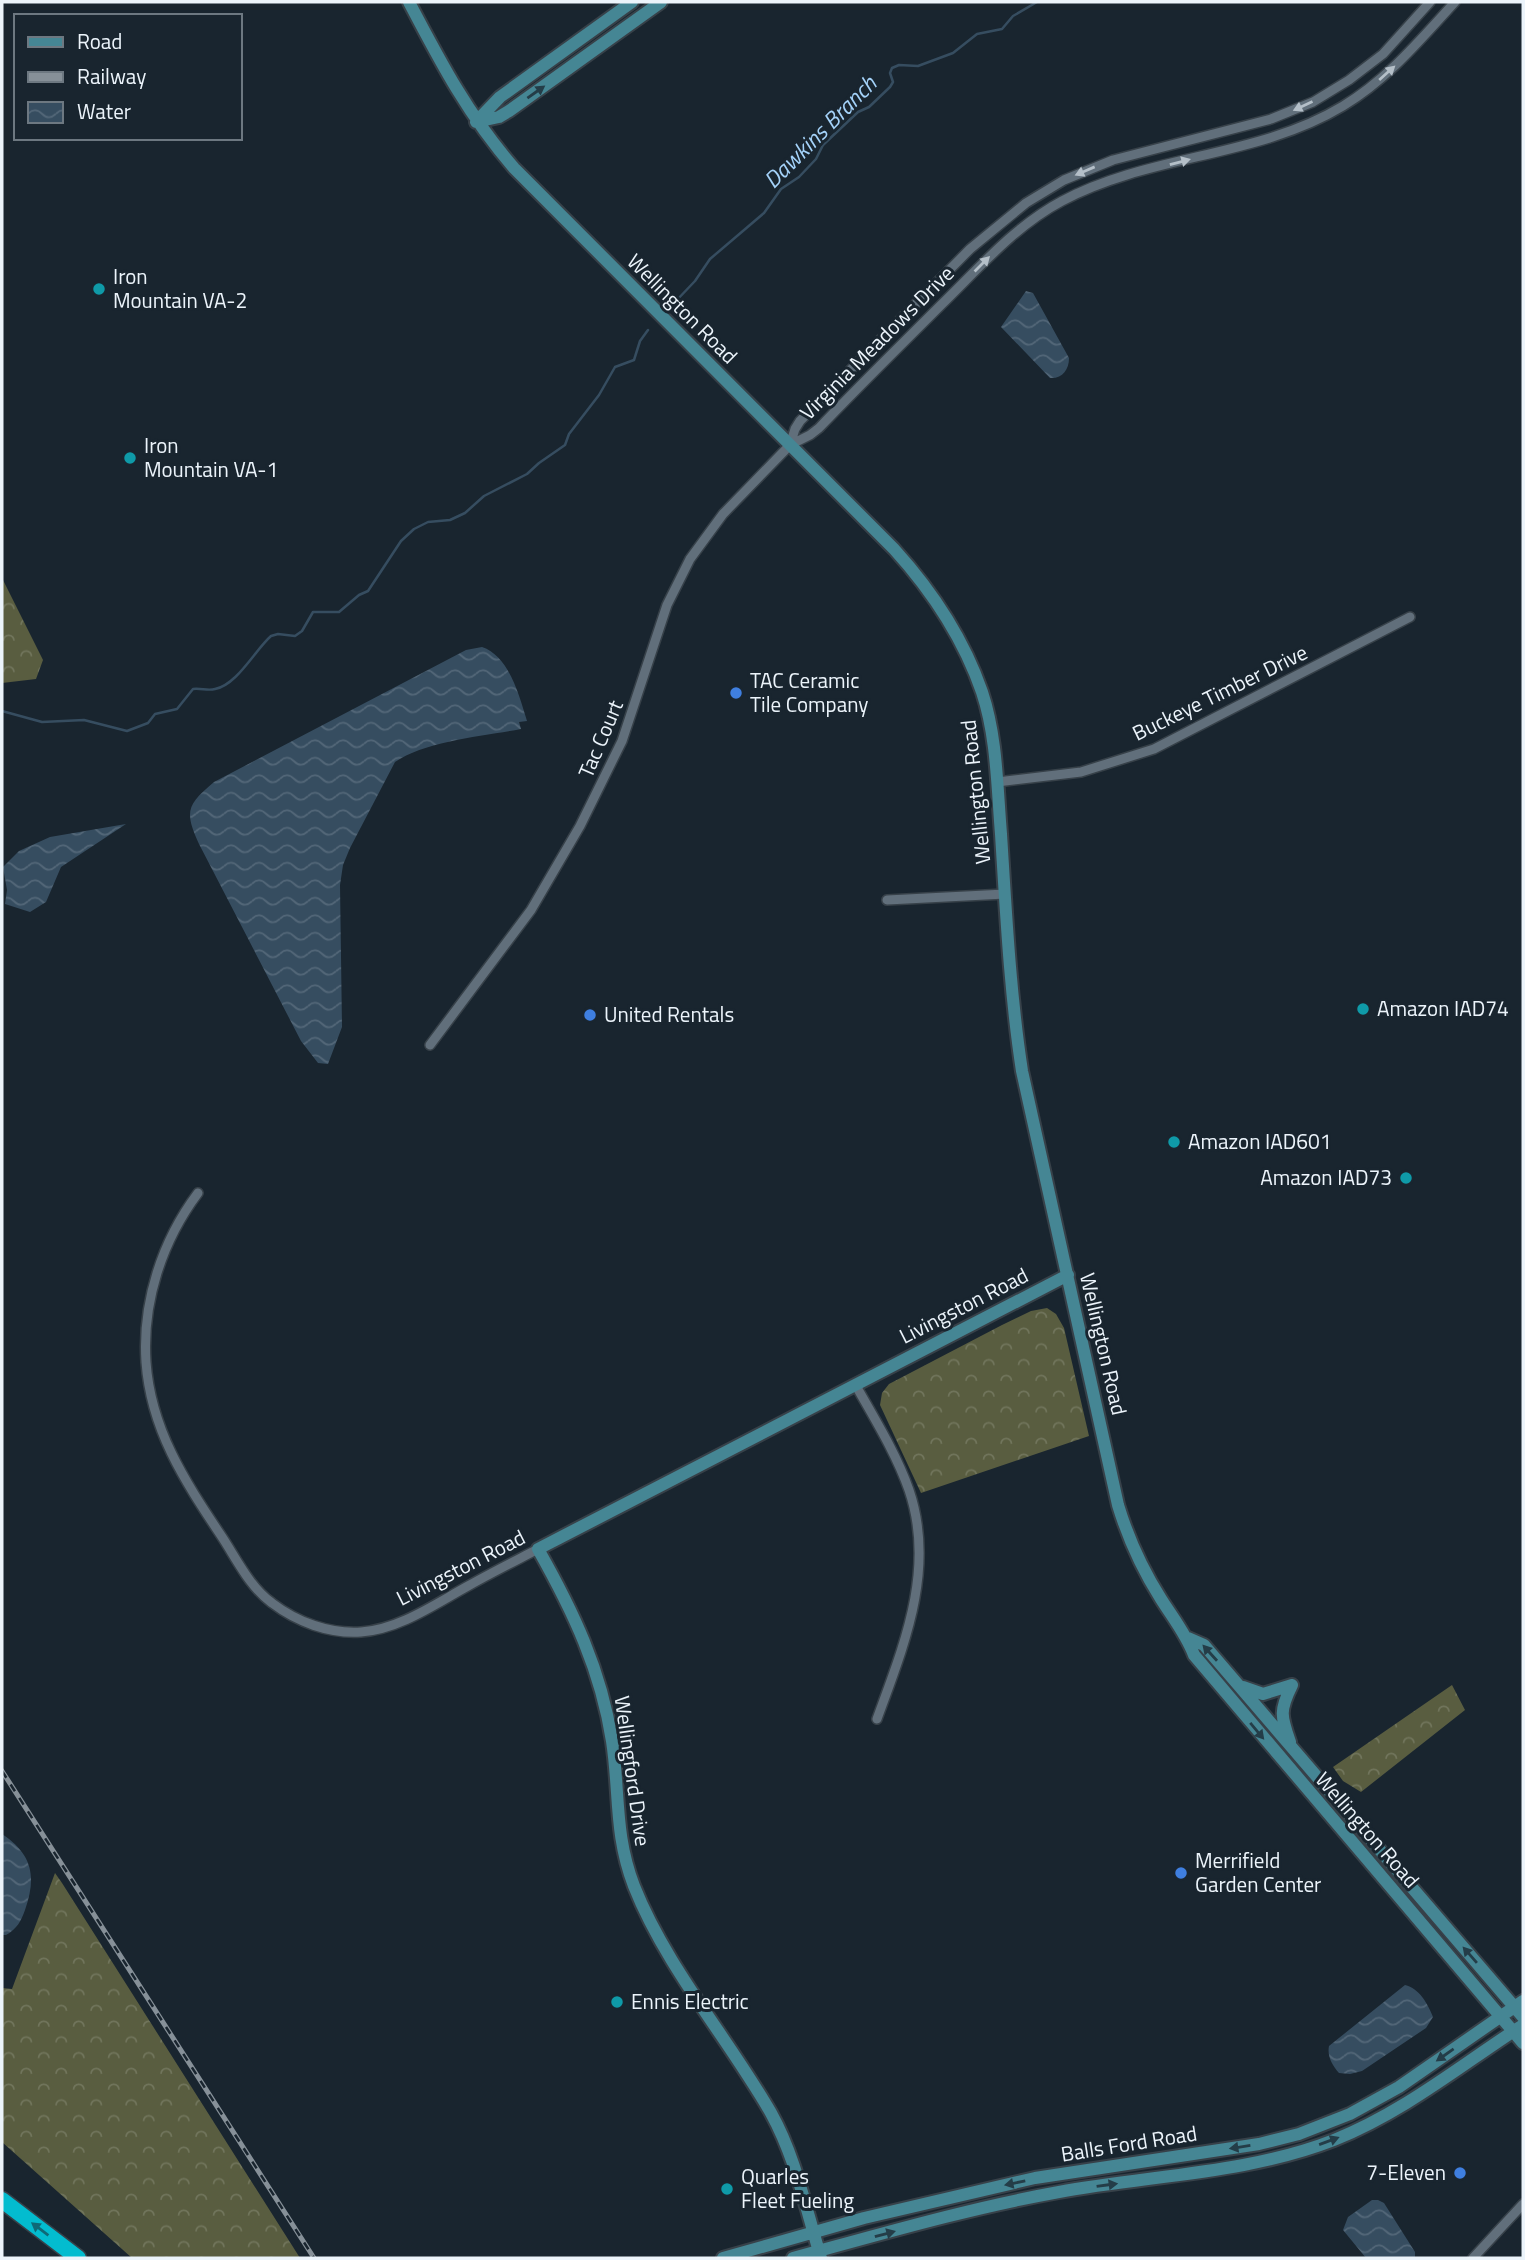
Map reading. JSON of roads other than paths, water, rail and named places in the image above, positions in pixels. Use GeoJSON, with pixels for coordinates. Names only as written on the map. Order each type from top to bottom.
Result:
{"type":"FeatureCollection","features":[{"type":"Feature","properties":{"kind":"highway"},"geometry":{"type":"LineString","coordinates":[[2,2200],[78,2258]]}},
{"type":"Feature","properties":{"kind":"main road","name":"Wellington Road"},"geometry":{"type":"LineString","coordinates":[[409,2],[451,82],[476,122],[514,168],[894,549],[947,615],[968,656],[991,725],[1013,1009],[1022,1071],[1124,1523],[1148,1578],[1188,1638],[1194,1655],[1501,2017],[1518,2028],[1523,2043]]}},
{"type":"Feature","properties":{"kind":"main road"},"geometry":{"type":"LineString","coordinates":[[476,122],[500,97],[632,2]]}},
{"type":"Feature","properties":{"kind":"main road"},"geometry":{"type":"LineString","coordinates":[[476,122],[488,121],[509,111],[661,2]]}},
{"type":"Feature","properties":{"kind":"main road","name":"Livingston Road"},"geometry":{"type":"LineString","coordinates":[[538,1549],[1068,1275]]}},
{"type":"Feature","properties":{"kind":"main road","name":"Wellingford Drive"},"geometry":{"type":"LineString","coordinates":[[538,1549],[580,1628],[601,1688],[612,1743],[623,1856],[635,1888],[656,1933],[772,2115],[793,2162],[820,2255]]}},
{"type":"Feature","properties":{"kind":"main road","name":"Wellington Road"},"geometry":{"type":"LineString","coordinates":[[1188,1638],[1205,1645],[1520,2008]]}},
{"type":"Feature","properties":{"kind":"main road"},"geometry":{"type":"LineString","coordinates":[[1235,1682],[1251,1692],[1263,1694],[1292,1685],[1281,1714],[1293,1749]]}},
{"type":"Feature","properties":{"kind":"main road","name":"Balls Ford Road"},"geometry":{"type":"LineString","coordinates":[[723,2258],[813,2232],[1035,2178],[1279,2140],[1330,2123],[1399,2087],[1501,2017],[1520,2008]]}},
{"type":"Feature","properties":{"kind":"main road","name":"Balls Ford Road"},"geometry":{"type":"LineString","coordinates":[[793,2258],[820,2255],[1015,2201],[1263,2161],[1332,2141],[1390,2114],[1518,2028]]}},
{"type":"Feature","properties":{"kind":"main road"},"geometry":{"type":"LineString","coordinates":[[1130,2181],[1153,2170],[1160,2159]]}},
{"type":"Feature","properties":{"kind":"street","name":"Virginia Meadows Drive"},"geometry":{"type":"LineString","coordinates":[[790,445],[800,421],[976,243],[1026,203],[1088,169],[1271,119],[1313,102],[1349,80],[1383,54],[1430,2]]}},
{"type":"Feature","properties":{"kind":"street","name":"Virginia Meadows Drive"},"geometry":{"type":"LineString","coordinates":[[790,445],[819,428],[1006,241],[1044,212],[1061,201],[1100,184],[1272,137],[1342,107],[1380,80],[1407,55],[1455,2]]}},
{"type":"Feature","properties":{"kind":"street","name":"Tac Court"},"geometry":{"type":"LineString","coordinates":[[430,1045],[531,910],[580,825],[622,741],[667,605],[690,559],[723,514],[790,445]]}},
{"type":"Feature","properties":{"kind":"street","name":"Buckeye Timber Drive"},"geometry":{"type":"LineString","coordinates":[[997,782],[1081,772],[1154,749],[1410,617]]}},
{"type":"Feature","properties":{"kind":"street"},"geometry":{"type":"LineString","coordinates":[[887,900],[1005,894]]}},
{"type":"Feature","properties":{"kind":"street","name":"Livingston Road"},"geometry":{"type":"LineString","coordinates":[[198,1193],[171,1234],[158,1270],[146,1335],[148,1381],[160,1430],[175,1465],[260,1593],[291,1616],[309,1624],[327,1630],[361,1632],[385,1627],[414,1616],[538,1549]]}},
{"type":"Feature","properties":{"kind":"street"},"geometry":{"type":"LineString","coordinates":[[855,1384],[897,1459],[909,1490],[919,1537],[920,1563],[911,1622],[877,1719]]}},
{"type":"Feature","properties":{"kind":"street"},"geometry":{"type":"LineString","coordinates":[[1473,2258],[1523,2204]]}},
{"type":"Feature","properties":{"kind":"water"},"geometry":{"type":"Polygon","coordinates":[[[1026,291],[1033,293],[1069,358],[1066,370],[1058,377],[1050,378],[1001,327],[1026,291]]]}},
{"type":"Feature","properties":{"kind":"water"},"geometry":{"type":"Polygon","coordinates":[[[482,647],[499,659],[506,668],[527,721],[519,722],[521,729],[438,744],[395,762],[343,865],[340,885],[342,1027],[328,1064],[318,1063],[301,1041],[199,844],[191,824],[193,803],[214,782],[466,650],[482,647]]]}},
{"type":"Feature","properties":{"kind":"water"},"geometry":{"type":"Polygon","coordinates":[[[126,824],[61,867],[46,902],[30,912],[5,904],[7,890],[3,867],[19,851],[50,837],[126,824]]]}},
{"type":"Feature","properties":{"kind":"water"},"geometry":{"type":"Polygon","coordinates":[[[2,1834],[26,1858],[31,1876],[29,1898],[23,1914],[16,1927],[6,1935],[2,1935],[2,1834]]]}},
{"type":"Feature","properties":{"kind":"water"},"geometry":{"type":"Polygon","coordinates":[[[1405,1985],[1419,1993],[1433,2017],[1426,2028],[1362,2071],[1339,2073],[1331,2060],[1329,2046],[1405,1985]]]}},
{"type":"Feature","properties":{"kind":"water"},"geometry":{"type":"Polygon","coordinates":[[[1372,2200],[1384,2203],[1415,2252],[1415,2258],[1366,2258],[1343,2230],[1348,2217],[1372,2200]]]}},
{"type":"Feature","properties":{"kind":"waterway","name":"Dawkins Branch"},"geometry":{"type":"LineString","coordinates":[[675,302],[695,281],[710,259],[764,213],[781,189],[799,177],[816,159],[823,145],[890,87],[893,82],[890,73],[892,68],[899,65],[918,66],[953,53],[977,34],[1002,29],[1013,16],[1037,2]]}},
{"type":"Feature","properties":{"kind":"waterway","name":"Dawkins Branch"},"geometry":{"type":"LineString","coordinates":[[2,711],[42,722],[84,720],[127,731],[148,723],[155,714],[177,709],[193,689],[212,690],[223,686],[238,674],[271,636],[295,636],[302,631],[313,612],[339,612],[368,591],[401,541],[414,529],[428,522],[450,520],[465,513],[484,496],[527,474],[565,445],[569,434],[599,395],[615,367],[634,360],[640,341],[648,330]]}},
{"type":"Feature","properties":{"kind":"railway"},"geometry":{"type":"LineString","coordinates":[[2,1771],[314,2258]]}},
{"type":"Feature","properties":{"kind":"place","name":"Iron Mountain VA-2"},"geometry":{"type":"Point","coordinates":[99,289]}},
{"type":"Feature","properties":{"kind":"place","name":"Iron Mountain VA-1"},"geometry":{"type":"Point","coordinates":[130,458]}},
{"type":"Feature","properties":{"kind":"place","name":"TAC Ceramic Tile Company"},"geometry":{"type":"Point","coordinates":[736,693]}},
{"type":"Feature","properties":{"kind":"place","name":"Amazon IAD74"},"geometry":{"type":"Point","coordinates":[1363,1009]}},
{"type":"Feature","properties":{"kind":"place","name":"United Rentals"},"geometry":{"type":"Point","coordinates":[590,1015]}},
{"type":"Feature","properties":{"kind":"place","name":"Amazon IAD601"},"geometry":{"type":"Point","coordinates":[1174,1142]}},
{"type":"Feature","properties":{"kind":"place","name":"Amazon IAD73"},"geometry":{"type":"Point","coordinates":[1406,1178]}},
{"type":"Feature","properties":{"kind":"place","name":"Merrifield Garden Center"},"geometry":{"type":"Point","coordinates":[1181,1873]}},
{"type":"Feature","properties":{"kind":"place","name":"Ennis Electric"},"geometry":{"type":"Point","coordinates":[617,2002]}},
{"type":"Feature","properties":{"kind":"place","name":"7-Eleven"},"geometry":{"type":"Point","coordinates":[1460,2173]}},
{"type":"Feature","properties":{"kind":"place","name":"Quarles Fleet Fueling"},"geometry":{"type":"Point","coordinates":[727,2189]}}]}
